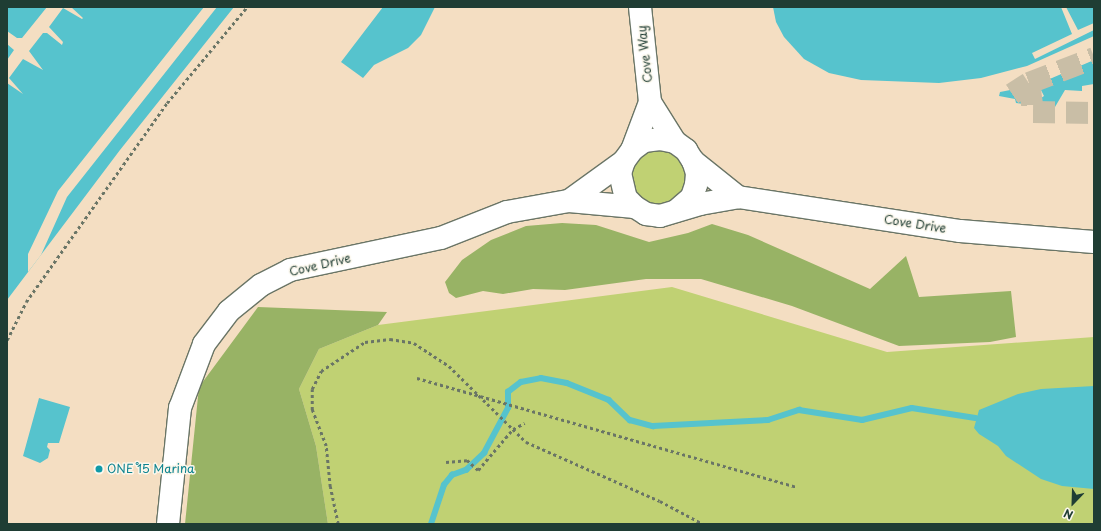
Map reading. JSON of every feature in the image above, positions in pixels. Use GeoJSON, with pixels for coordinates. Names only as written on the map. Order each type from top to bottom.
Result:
{"type":"FeatureCollection","features":[{"type":"Feature","properties":{"kind":"street","name":"Cove Way"},"geometry":{"type":"LineString","coordinates":[[640,7],[650,102],[675,142]]}},
{"type":"Feature","properties":{"kind":"street","name":"Cove Way"},"geometry":{"type":"LineString","coordinates":[[628,155],[650,102]]}},
{"type":"Feature","properties":{"kind":"street","name":"Cove Drive"},"geometry":{"type":"LineString","coordinates":[[570,201],[644,141],[660,139],[675,142],[686,150],[693,161],[738,197]]}},
{"type":"Feature","properties":{"kind":"street","name":"Cove Drive"},"geometry":{"type":"LineString","coordinates":[[628,155],[620,173],[621,186],[626,198],[635,207],[646,214],[660,216],[700,204],[738,197],[960,231],[1094,242]]}},
{"type":"Feature","properties":{"kind":"street"},"geometry":{"type":"LineString","coordinates":[[673,213],[692,197],[697,173],[693,161]]}},
{"type":"Feature","properties":{"kind":"street","name":"Cove Drive"},"geometry":{"type":"LineString","coordinates":[[168,524],[180,408],[204,344],[229,311],[250,294],[290,270],[441,238],[506,212],[570,201],[635,207]]}},
{"type":"Feature","properties":{"kind":"path"},"geometry":{"type":"LineString","coordinates":[[7,340],[26,302],[163,109],[247,7]]}},
{"type":"Feature","properties":{"kind":"path"},"geometry":{"type":"LineString","coordinates":[[338,524],[330,487],[326,446],[312,410],[312,390],[321,371],[365,342],[390,340],[414,343],[449,366],[526,442],[660,501],[702,524]]}},
{"type":"Feature","properties":{"kind":"path"},"geometry":{"type":"LineString","coordinates":[[417,378],[478,394],[796,487]]}},
{"type":"Feature","properties":{"kind":"path"},"geometry":{"type":"LineString","coordinates":[[446,462],[467,460],[478,470],[513,429],[526,423]]}},
{"type":"Feature","properties":{"kind":"green space"},"geometry":{"type":"Polygon","coordinates":[[[652,150],[664,150],[674,154],[682,162],[686,172],[686,184],[682,194],[674,202],[664,206],[652,206],[642,202],[634,194],[630,184],[630,172],[634,162],[642,154],[652,150]]]}},
{"type":"Feature","properties":{"kind":"green space"},"geometry":{"type":"Polygon","coordinates":[[[562,223],[596,225],[649,242],[688,233],[712,224],[748,235],[870,289],[906,256],[919,297],[1011,291],[1016,337],[990,342],[899,346],[792,306],[701,279],[646,279],[565,290],[533,289],[503,294],[483,291],[456,298],[449,293],[445,282],[462,260],[491,240],[526,226],[562,223]]]}},
{"type":"Feature","properties":{"kind":"green space"},"geometry":{"type":"Polygon","coordinates":[[[672,287],[887,352],[1094,337],[1094,524],[328,524],[316,446],[299,389],[319,349],[378,325],[672,287]]]}},
{"type":"Feature","properties":{"kind":"green space"},"geometry":{"type":"Polygon","coordinates":[[[258,307],[387,312],[378,325],[319,349],[299,389],[316,446],[328,524],[185,524],[199,387],[258,307]]]}},
{"type":"Feature","properties":{"kind":"water"},"geometry":{"type":"Polygon","coordinates":[[[7,7],[234,7],[120,150],[7,300],[7,7]]]}},
{"type":"Feature","properties":{"kind":"water"},"geometry":{"type":"Polygon","coordinates":[[[383,7],[435,7],[421,35],[408,48],[374,65],[363,78],[341,62],[383,7]]]}},
{"type":"Feature","properties":{"kind":"water"},"geometry":{"type":"Polygon","coordinates":[[[773,7],[1094,7],[1094,36],[1027,66],[981,78],[939,83],[861,80],[829,73],[804,59],[784,37],[776,22],[773,7]]]}},
{"type":"Feature","properties":{"kind":"water"},"geometry":{"type":"Polygon","coordinates":[[[1094,60],[1094,84],[1082,86],[1082,91],[1065,90],[1055,107],[1038,106],[1038,100],[1044,96],[1038,84],[1094,60]]]}},
{"type":"Feature","properties":{"kind":"water"},"geometry":{"type":"Polygon","coordinates":[[[1021,88],[1022,98],[1032,99],[1032,105],[1016,103],[1015,99],[999,96],[1000,92],[1021,88]]]}},
{"type":"Feature","properties":{"kind":"water"},"geometry":{"type":"Polygon","coordinates":[[[1094,386],[1094,489],[1062,486],[1041,479],[1006,456],[998,446],[979,434],[974,428],[979,410],[1018,394],[1041,389],[1094,386]]]}},
{"type":"Feature","properties":{"kind":"water"},"geometry":{"type":"Polygon","coordinates":[[[39,398],[70,407],[59,443],[48,443],[47,447],[50,450],[48,458],[40,463],[23,456],[39,398]]]}},
{"type":"Feature","properties":{"kind":"pier"},"geometry":{"type":"Polygon","coordinates":[[[47,7],[71,7],[83,18],[82,19],[63,8],[49,27],[63,42],[62,45],[47,33],[43,33],[29,51],[43,70],[23,59],[9,78],[23,94],[7,83],[7,60],[14,50],[7,44],[7,31],[17,38],[22,38],[47,7]]]}},
{"type":"Feature","properties":{"kind":"pier"},"geometry":{"type":"Polygon","coordinates":[[[204,7],[217,7],[67,197],[41,255],[28,272],[28,254],[58,191],[204,7]]]}},
{"type":"Feature","properties":{"kind":"pier"},"geometry":{"type":"Polygon","coordinates":[[[1061,7],[1066,7],[1078,30],[1094,23],[1094,30],[1035,59],[1032,53],[1072,34],[1061,7]]]}},
{"type":"Feature","properties":{"kind":"waterway"},"geometry":{"type":"LineString","coordinates":[[431,524],[444,485],[452,475],[466,470],[484,453],[508,408],[508,392],[521,382],[541,378],[567,383],[609,400],[630,420],[653,426],[768,420],[799,410],[862,420],[912,408],[975,418]]}},
{"type":"Feature","properties":{"kind":"tunnel"},"geometry":{"type":"LineString","coordinates":[[1012,94],[1029,83],[1094,58]]}},
{"type":"Feature","properties":{"kind":"tunnel"},"geometry":{"type":"LineString","coordinates":[[1029,83],[1033,112],[1094,113]]}},
{"type":"Feature","properties":{"kind":"place","name":"ONE ̊15 Marina"},"geometry":{"type":"Point","coordinates":[99,469]}}]}
